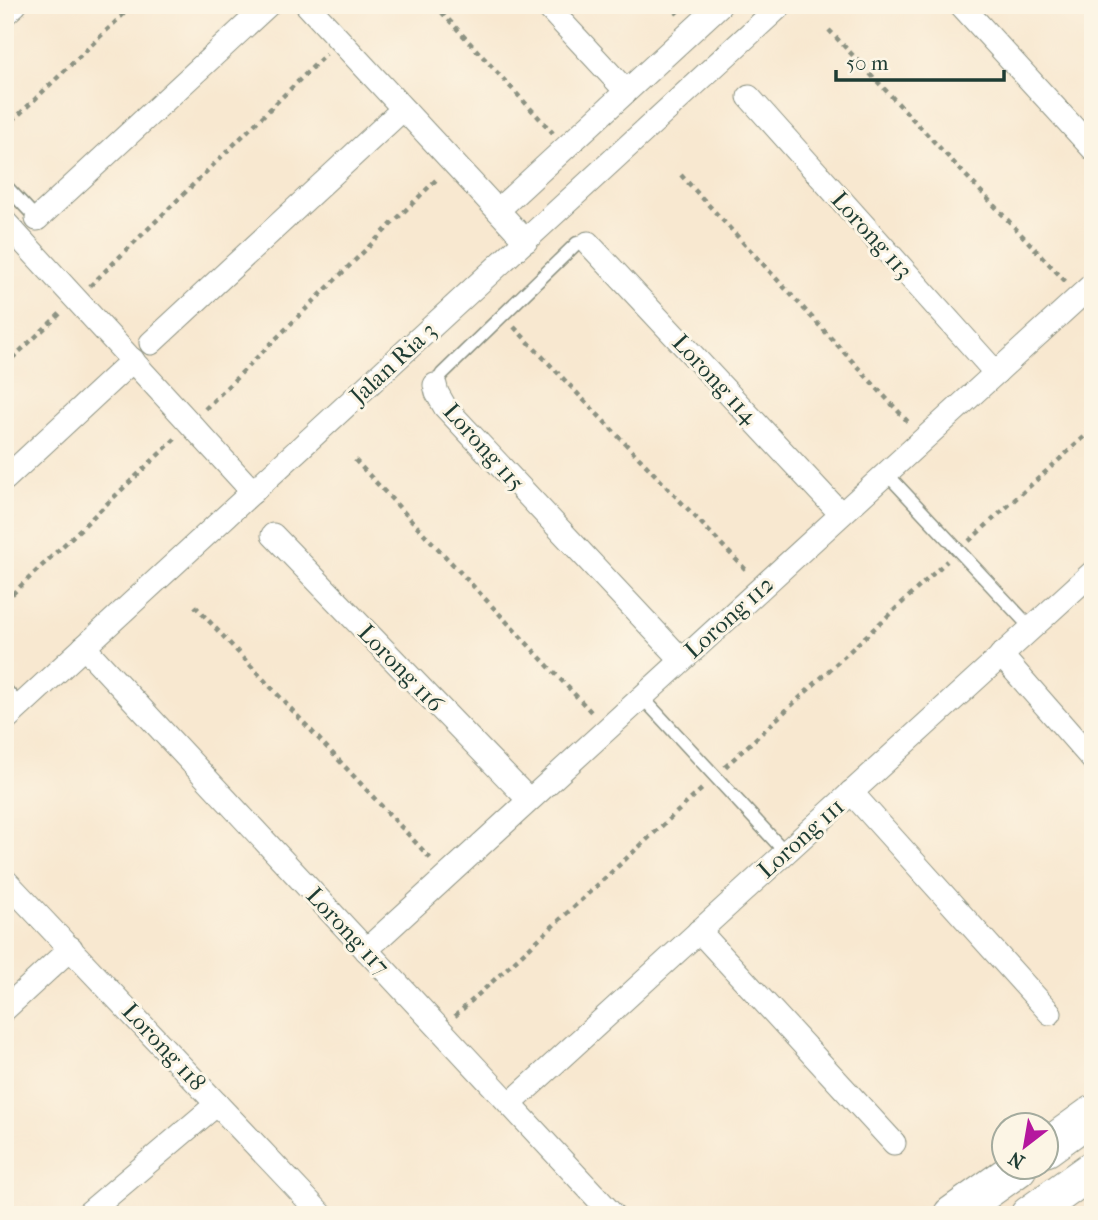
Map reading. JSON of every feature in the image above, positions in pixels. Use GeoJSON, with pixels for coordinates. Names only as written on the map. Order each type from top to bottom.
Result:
{"type":"FeatureCollection","features":[{"type":"Feature","properties":{"kind":"main road"},"geometry":{"type":"LineString","coordinates":[[1060,1137],[1093,1114]]}},
{"type":"Feature","properties":{"kind":"main road"},"geometry":{"type":"LineString","coordinates":[[1029,1215],[1093,1169]]}},
{"type":"Feature","properties":{"kind":"main road"},"geometry":{"type":"LineString","coordinates":[[952,1215],[997,1182]]}},
{"type":"Feature","properties":{"kind":"street"},"geometry":{"type":"LineString","coordinates":[[5,14],[15,5]]}},
{"type":"Feature","properties":{"kind":"street"},"geometry":{"type":"LineString","coordinates":[[37,219],[268,5]]}},
{"type":"Feature","properties":{"kind":"street"},"geometry":{"type":"LineString","coordinates":[[307,5],[526,240]]}},
{"type":"Feature","properties":{"kind":"street"},"geometry":{"type":"LineString","coordinates":[[546,5],[626,91]]}},
{"type":"Feature","properties":{"kind":"street"},"geometry":{"type":"LineString","coordinates":[[498,210],[720,5]]}},
{"type":"Feature","properties":{"kind":"street","name":"Jalan Ria 3"},"geometry":{"type":"LineString","coordinates":[[10,705],[84,647],[781,5]]}},
{"type":"Feature","properties":{"kind":"street"},"geometry":{"type":"LineString","coordinates":[[961,5],[1093,149]]}},
{"type":"Feature","properties":{"kind":"street","name":"Lorong 113"},"geometry":{"type":"LineString","coordinates":[[749,97],[996,373]]}},
{"type":"Feature","properties":{"kind":"street"},"geometry":{"type":"LineString","coordinates":[[151,343],[403,109]]}},
{"type":"Feature","properties":{"kind":"street"},"geometry":{"type":"LineString","coordinates":[[10,235],[76,299],[253,492]]}},
{"type":"Feature","properties":{"kind":"street","name":"Lorong 114"},"geometry":{"type":"LineString","coordinates":[[588,243],[841,514]]}},
{"type":"Feature","properties":{"kind":"street","name":"Lorong 112"},"geometry":{"type":"LineString","coordinates":[[366,950],[1086,290]]}},
{"type":"Feature","properties":{"kind":"street"},"geometry":{"type":"LineString","coordinates":[[5,479],[133,360]]}},
{"type":"Feature","properties":{"kind":"street","name":"Lorong 115"},"geometry":{"type":"LineString","coordinates":[[435,385],[436,393],[445,407],[682,660]]}},
{"type":"Feature","properties":{"kind":"street","name":"Lorong 116"},"geometry":{"type":"LineString","coordinates":[[273,535],[529,800]]}},
{"type":"Feature","properties":{"kind":"street","name":"Lorong 111"},"geometry":{"type":"LineString","coordinates":[[510,1104],[1093,572]]}},
{"type":"Feature","properties":{"kind":"street","name":"Lorong 117"},"geometry":{"type":"LineString","coordinates":[[84,647],[613,1215]]}},
{"type":"Feature","properties":{"kind":"street"},"geometry":{"type":"LineString","coordinates":[[1001,655],[1093,760]]}},
{"type":"Feature","properties":{"kind":"street"},"geometry":{"type":"LineString","coordinates":[[851,792],[1050,1013]]}},
{"type":"Feature","properties":{"kind":"street","name":"Lorong 118"},"geometry":{"type":"LineString","coordinates":[[5,880],[322,1215]]}},
{"type":"Feature","properties":{"kind":"street"},"geometry":{"type":"LineString","coordinates":[[699,931],[894,1143]]}},
{"type":"Feature","properties":{"kind":"street"},"geometry":{"type":"LineString","coordinates":[[5,1009],[71,948]]}},
{"type":"Feature","properties":{"kind":"street"},"geometry":{"type":"LineString","coordinates":[[86,1215],[217,1104]]}},
{"type":"Feature","properties":{"kind":"lane"},"geometry":{"type":"LineString","coordinates":[[5,185],[37,219]]}},
{"type":"Feature","properties":{"kind":"lane","name":"Lorong 115"},"geometry":{"type":"LineString","coordinates":[[435,385],[442,374],[577,243],[588,243]]}},
{"type":"Feature","properties":{"kind":"lane"},"geometry":{"type":"LineString","coordinates":[[886,473],[1031,628]]}},
{"type":"Feature","properties":{"kind":"lane"},"geometry":{"type":"LineString","coordinates":[[642,697],[785,852]]}},
{"type":"Feature","properties":{"kind":"path"},"geometry":{"type":"LineString","coordinates":[[5,128],[133,5]]}},
{"type":"Feature","properties":{"kind":"path"},"geometry":{"type":"LineString","coordinates":[[435,5],[566,147]]}},
{"type":"Feature","properties":{"kind":"path"},"geometry":{"type":"LineString","coordinates":[[829,30],[1086,290]]}},
{"type":"Feature","properties":{"kind":"path"},"geometry":{"type":"LineString","coordinates":[[5,365],[340,40]]}},
{"type":"Feature","properties":{"kind":"path"},"geometry":{"type":"LineString","coordinates":[[5,601],[190,424],[454,163]]}},
{"type":"Feature","properties":{"kind":"path"},"geometry":{"type":"LineString","coordinates":[[681,174],[924,439]]}},
{"type":"Feature","properties":{"kind":"path"},"geometry":{"type":"LineString","coordinates":[[503,314],[762,587]]}},
{"type":"Feature","properties":{"kind":"path"},"geometry":{"type":"LineString","coordinates":[[440,1029],[1093,429]]}},
{"type":"Feature","properties":{"kind":"path"},"geometry":{"type":"LineString","coordinates":[[355,460],[607,729]]}},
{"type":"Feature","properties":{"kind":"path"},"geometry":{"type":"LineString","coordinates":[[195,606],[447,876]]}}]}
